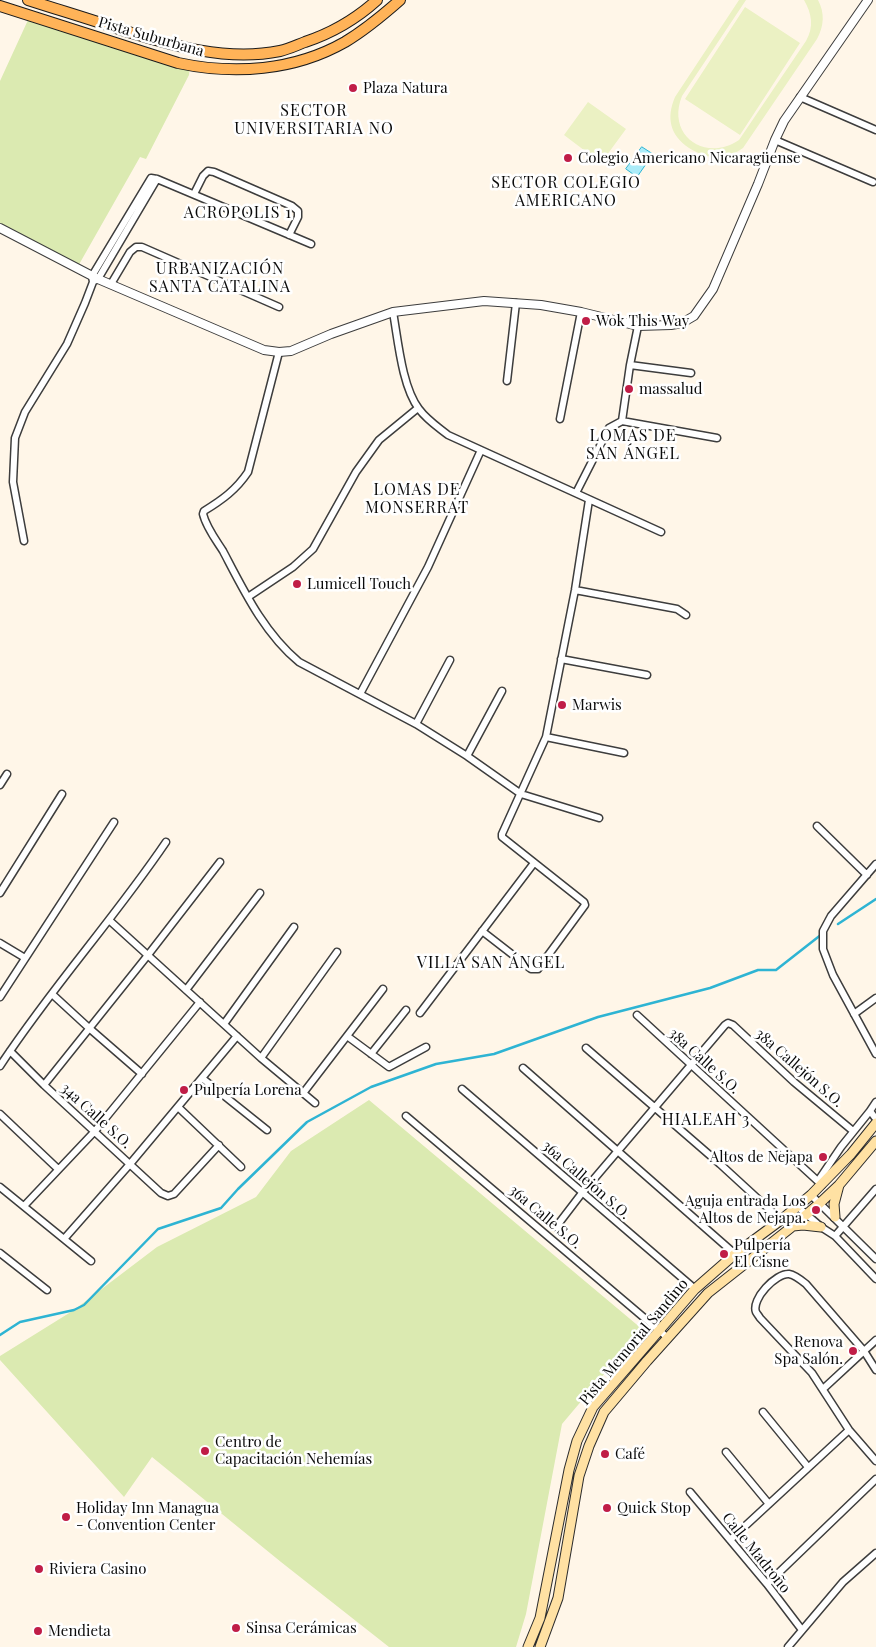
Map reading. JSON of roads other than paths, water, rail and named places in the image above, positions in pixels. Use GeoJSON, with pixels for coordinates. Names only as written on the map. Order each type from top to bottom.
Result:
{"type":"FeatureCollection","features":[{"type":"Feature","properties":{"kind":"main road","name":"Pista Suburbana"},"geometry":{"type":"LineString","coordinates":[[28,0],[167,44],[214,53],[258,54],[281,51],[317,38],[351,20],[377,0]]}},
{"type":"Feature","properties":{"kind":"main road","name":"Pista Suburbana"},"geometry":{"type":"LineString","coordinates":[[0,6],[170,61],[205,68],[236,70],[281,65],[324,52],[363,31],[400,0]]}},
{"type":"Feature","properties":{"kind":"main road","name":"Pista Memorial Sandino"},"geometry":{"type":"LineString","coordinates":[[528,1647],[540,1618],[560,1521],[568,1470],[577,1441],[593,1407],[695,1289],[735,1254],[798,1207],[851,1154],[876,1124]]}},
{"type":"Feature","properties":{"kind":"main road"},"geometry":{"type":"LineString","coordinates":[[865,1155],[868,1144],[876,1134]]}},
{"type":"Feature","properties":{"kind":"main road","name":"Pista Memorial Sandino"},"geometry":{"type":"LineString","coordinates":[[540,1647],[558,1598],[579,1476],[589,1446],[604,1412],[646,1360],[708,1294],[820,1203],[839,1185],[876,1141]]}},
{"type":"Feature","properties":{"kind":"main road"},"geometry":{"type":"LineString","coordinates":[[834,1217],[834,1204],[839,1185]]}},
{"type":"Feature","properties":{"kind":"main road"},"geometry":{"type":"LineString","coordinates":[[793,1226],[821,1227]]}},
{"type":"Feature","properties":{"kind":"main road"},"geometry":{"type":"LineString","coordinates":[[547,1587],[552,1578],[557,1560],[566,1554],[559,1547],[562,1527],[560,1521]]}},
{"type":"Feature","properties":{"kind":"street"},"geometry":{"type":"LineString","coordinates":[[0,228],[94,279],[111,284],[264,350],[291,351],[331,334],[393,312],[484,301],[541,305],[581,312],[638,326],[682,323],[694,316],[713,289],[744,219],[774,140],[784,121],[868,0]]}},
{"type":"Feature","properties":{"kind":"street"},"geometry":{"type":"LineString","coordinates":[[800,97],[876,130]]}},
{"type":"Feature","properties":{"kind":"street"},"geometry":{"type":"LineString","coordinates":[[774,140],[873,182]]}},
{"type":"Feature","properties":{"kind":"street"},"geometry":{"type":"LineString","coordinates":[[194,194],[203,176],[208,171],[214,172],[292,206],[298,211],[298,217],[289,235]]}},
{"type":"Feature","properties":{"kind":"street"},"geometry":{"type":"LineString","coordinates":[[24,541],[13,482],[15,438],[25,412],[67,344],[86,303],[94,279],[158,179],[311,244]]}},
{"type":"Feature","properties":{"kind":"street"},"geometry":{"type":"LineString","coordinates":[[111,284],[130,252],[136,247],[142,247],[278,307]]}},
{"type":"Feature","properties":{"kind":"street"},"geometry":{"type":"LineString","coordinates":[[507,381],[516,303]]}},
{"type":"Feature","properties":{"kind":"street"},"geometry":{"type":"LineString","coordinates":[[393,312],[408,390],[418,408],[433,424],[448,435],[661,532]]}},
{"type":"Feature","properties":{"kind":"street"},"geometry":{"type":"LineString","coordinates":[[560,419],[581,312]]}},
{"type":"Feature","properties":{"kind":"street"},"geometry":{"type":"LineString","coordinates":[[622,421],[630,364],[638,326]]}},
{"type":"Feature","properties":{"kind":"street"},"geometry":{"type":"LineString","coordinates":[[279,352],[248,472],[240,484],[224,499],[204,511],[203,514],[248,597],[273,637],[284,650],[299,662],[416,724],[467,756],[521,794],[599,818]]}},
{"type":"Feature","properties":{"kind":"street"},"geometry":{"type":"LineString","coordinates":[[630,364],[692,373]]}},
{"type":"Feature","properties":{"kind":"street"},"geometry":{"type":"LineString","coordinates":[[248,597],[293,567],[313,549],[356,472],[379,440],[418,408]]}},
{"type":"Feature","properties":{"kind":"street"},"geometry":{"type":"LineString","coordinates":[[576,493],[609,428],[622,421],[717,438]]}},
{"type":"Feature","properties":{"kind":"street"},"geometry":{"type":"LineString","coordinates":[[360,694],[428,567],[481,450]]}},
{"type":"Feature","properties":{"kind":"street"},"geometry":{"type":"LineString","coordinates":[[482,931],[531,969],[538,969],[585,905],[584,902],[502,837],[502,834],[546,737],[575,590],[589,500]]}},
{"type":"Feature","properties":{"kind":"street"},"geometry":{"type":"LineString","coordinates":[[575,590],[677,609],[686,615]]}},
{"type":"Feature","properties":{"kind":"street"},"geometry":{"type":"LineString","coordinates":[[561,659],[647,675]]}},
{"type":"Feature","properties":{"kind":"street"},"geometry":{"type":"LineString","coordinates":[[416,724],[450,660]]}},
{"type":"Feature","properties":{"kind":"street"},"geometry":{"type":"LineString","coordinates":[[467,756],[502,691]]}},
{"type":"Feature","properties":{"kind":"street"},"geometry":{"type":"LineString","coordinates":[[546,737],[624,753]]}},
{"type":"Feature","properties":{"kind":"street"},"geometry":{"type":"LineString","coordinates":[[0,785],[7,774]]}},
{"type":"Feature","properties":{"kind":"street"},"geometry":{"type":"LineString","coordinates":[[0,893],[62,794]]}},
{"type":"Feature","properties":{"kind":"street"},"geometry":{"type":"LineString","coordinates":[[0,997],[114,822]]}},
{"type":"Feature","properties":{"kind":"street"},"geometry":{"type":"LineString","coordinates":[[817,826],[867,875]]}},
{"type":"Feature","properties":{"kind":"street"},"geometry":{"type":"LineString","coordinates":[[0,1066],[166,842]]}},
{"type":"Feature","properties":{"kind":"street"},"geometry":{"type":"LineString","coordinates":[[44,1085],[220,862]]}},
{"type":"Feature","properties":{"kind":"street"},"geometry":{"type":"LineString","coordinates":[[420,1013],[534,863]]}},
{"type":"Feature","properties":{"kind":"street"},"geometry":{"type":"LineString","coordinates":[[876,864],[831,916],[824,931],[823,949],[833,974],[876,1054]]}},
{"type":"Feature","properties":{"kind":"street"},"geometry":{"type":"LineString","coordinates":[[186,990],[260,893]]}},
{"type":"Feature","properties":{"kind":"street"},"geometry":{"type":"LineString","coordinates":[[109,920],[261,1058],[315,1102]]}},
{"type":"Feature","properties":{"kind":"street"},"geometry":{"type":"LineString","coordinates":[[224,1024],[294,927]]}},
{"type":"Feature","properties":{"kind":"street"},"geometry":{"type":"LineString","coordinates":[[0,943],[25,958]]}},
{"type":"Feature","properties":{"kind":"street"},"geometry":{"type":"LineString","coordinates":[[261,1058],[337,952]]}},
{"type":"Feature","properties":{"kind":"street"},"geometry":{"type":"LineString","coordinates":[[304,1092],[383,989]]}},
{"type":"Feature","properties":{"kind":"street"},"geometry":{"type":"LineString","coordinates":[[52,994],[142,1074]]}},
{"type":"Feature","properties":{"kind":"street"},"geometry":{"type":"LineString","coordinates":[[854,1014],[876,998]]}},
{"type":"Feature","properties":{"kind":"street"},"geometry":{"type":"LineString","coordinates":[[24,1206],[95,1131],[200,1002]]}},
{"type":"Feature","properties":{"kind":"street"},"geometry":{"type":"LineString","coordinates":[[371,1054],[406,1010]]}},
{"type":"Feature","properties":{"kind":"street","name":"38a Calle S.O."},"geometry":{"type":"LineString","coordinates":[[637,1015],[820,1183]]}},
{"type":"Feature","properties":{"kind":"street","name":"38a Callejón S.O."},"geometry":{"type":"LineString","coordinates":[[690,1065],[725,1025],[728,1023],[733,1025],[794,1082],[853,1131]]}},
{"type":"Feature","properties":{"kind":"street"},"geometry":{"type":"LineString","coordinates":[[64,1239],[130,1164],[237,1036]]}},
{"type":"Feature","properties":{"kind":"street"},"geometry":{"type":"LineString","coordinates":[[346,1036],[389,1067],[426,1047]]}},
{"type":"Feature","properties":{"kind":"street"},"geometry":{"type":"LineString","coordinates":[[586,1048],[781,1220]]}},
{"type":"Feature","properties":{"kind":"street","name":"34a Calle S.O."},"geometry":{"type":"LineString","coordinates":[[10,1051],[161,1193],[168,1196],[174,1194],[218,1146]]}},
{"type":"Feature","properties":{"kind":"street"},"geometry":{"type":"LineString","coordinates":[[556,1227],[582,1193],[690,1065]]}},
{"type":"Feature","properties":{"kind":"street"},"geometry":{"type":"LineString","coordinates":[[523,1068],[735,1254]]}},
{"type":"Feature","properties":{"kind":"street"},"geometry":{"type":"LineString","coordinates":[[202,1078],[267,1130]]}},
{"type":"Feature","properties":{"kind":"street","name":"36a Callejón S.O."},"geometry":{"type":"LineString","coordinates":[[462,1089],[695,1289]]}},
{"type":"Feature","properties":{"kind":"street"},"geometry":{"type":"LineString","coordinates":[[820,1183],[853,1131],[876,1102]]}},
{"type":"Feature","properties":{"kind":"street"},"geometry":{"type":"LineString","coordinates":[[178,1107],[241,1167]]}},
{"type":"Feature","properties":{"kind":"street"},"geometry":{"type":"LineString","coordinates":[[870,1111],[876,1119]]}},
{"type":"Feature","properties":{"kind":"street"},"geometry":{"type":"LineString","coordinates":[[0,1114],[58,1169]]}},
{"type":"Feature","properties":{"kind":"street","name":"36a Calle S.O."},"geometry":{"type":"LineString","coordinates":[[406,1116],[668,1338]]}},
{"type":"Feature","properties":{"kind":"street"},"geometry":{"type":"LineString","coordinates":[[0,1187],[91,1261]]}},
{"type":"Feature","properties":{"kind":"street"},"geometry":{"type":"LineString","coordinates":[[835,1236],[876,1189]]}},
{"type":"Feature","properties":{"kind":"street"},"geometry":{"type":"LineString","coordinates":[[811,1195],[876,1259]]}},
{"type":"Feature","properties":{"kind":"street"},"geometry":{"type":"LineString","coordinates":[[798,1207],[821,1227],[835,1236],[876,1279]]}},
{"type":"Feature","properties":{"kind":"street"},"geometry":{"type":"LineString","coordinates":[[0,1253],[48,1290]]}},
{"type":"Feature","properties":{"kind":"street"},"geometry":{"type":"LineString","coordinates":[[871,1272],[876,1266]]}},
{"type":"Feature","properties":{"kind":"street"},"geometry":{"type":"LineString","coordinates":[[876,1370],[864,1351],[806,1284],[795,1276],[787,1274],[779,1277],[766,1287],[756,1302],[755,1311],[760,1318],[812,1373],[849,1430],[876,1461]]}},
{"type":"Feature","properties":{"kind":"street"},"geometry":{"type":"LineString","coordinates":[[823,1389],[876,1340]]}},
{"type":"Feature","properties":{"kind":"street"},"geometry":{"type":"LineString","coordinates":[[764,1412],[808,1467]]}},
{"type":"Feature","properties":{"kind":"street"},"geometry":{"type":"LineString","coordinates":[[730,1540],[849,1430]]}},
{"type":"Feature","properties":{"kind":"street"},"geometry":{"type":"LineString","coordinates":[[726,1452],[769,1504]]}},
{"type":"Feature","properties":{"kind":"street"},"geometry":{"type":"LineString","coordinates":[[767,1584],[876,1479]]}},
{"type":"Feature","properties":{"kind":"street","name":"Calle Madroño"},"geometry":{"type":"LineString","coordinates":[[690,1492],[767,1584],[802,1630]]}},
{"type":"Feature","properties":{"kind":"street"},"geometry":{"type":"LineString","coordinates":[[788,1647],[843,1582],[876,1553]]}},
{"type":"Feature","properties":{"kind":"water"},"geometry":{"type":"Polygon","coordinates":[[[642,147],[653,154],[637,177],[626,169],[642,147]]]}},
{"type":"Feature","properties":{"kind":"waterway"},"geometry":{"type":"LineString","coordinates":[[838,924],[876,899]]}},
{"type":"Feature","properties":{"kind":"waterway"},"geometry":{"type":"LineString","coordinates":[[0,1335],[20,1322],[74,1310],[84,1305],[158,1229],[221,1208],[307,1122],[371,1087],[436,1064],[494,1054],[598,1017],[710,988],[758,970],[776,970],[822,934]]}},
{"type":"Feature","properties":{"kind":"place","name":"Plaza Natura"},"geometry":{"type":"Point","coordinates":[353,88]}},
{"type":"Feature","properties":{"kind":"place","name":"Colegio Americano Nicaragüense"},"geometry":{"type":"Point","coordinates":[568,158]}},
{"type":"Feature","properties":{"kind":"place","name":"Wok This Way"},"geometry":{"type":"Point","coordinates":[586,321]}},
{"type":"Feature","properties":{"kind":"place","name":"massalud"},"geometry":{"type":"Point","coordinates":[629,389]}},
{"type":"Feature","properties":{"kind":"place","name":"Lumicell Touch"},"geometry":{"type":"Point","coordinates":[297,584]}},
{"type":"Feature","properties":{"kind":"place","name":"Marwis"},"geometry":{"type":"Point","coordinates":[562,705]}},
{"type":"Feature","properties":{"kind":"place","name":"Pulpería Lorena"},"geometry":{"type":"Point","coordinates":[184,1090]}},
{"type":"Feature","properties":{"kind":"place","name":"Altos de Nejapa"},"geometry":{"type":"Point","coordinates":[823,1157]}},
{"type":"Feature","properties":{"kind":"place","name":"Aguja entrada Los Altos de Nejapa."},"geometry":{"type":"Point","coordinates":[816,1210]}},
{"type":"Feature","properties":{"kind":"place","name":"Pulpería El Cisne"},"geometry":{"type":"Point","coordinates":[724,1254]}},
{"type":"Feature","properties":{"kind":"place","name":"Renova Spa Salón."},"geometry":{"type":"Point","coordinates":[853,1351]}},
{"type":"Feature","properties":{"kind":"place","name":"Centro de Capacitación Nehemías"},"geometry":{"type":"Point","coordinates":[205,1451]}},
{"type":"Feature","properties":{"kind":"place","name":"Café"},"geometry":{"type":"Point","coordinates":[605,1454]}},
{"type":"Feature","properties":{"kind":"place","name":"Quick Stop"},"geometry":{"type":"Point","coordinates":[607,1508]}},
{"type":"Feature","properties":{"kind":"place","name":"Holiday Inn Managua - Convention Center"},"geometry":{"type":"Point","coordinates":[66,1517]}},
{"type":"Feature","properties":{"kind":"place","name":"Riviera Casino"},"geometry":{"type":"Point","coordinates":[39,1569]}},
{"type":"Feature","properties":{"kind":"place","name":"Sinsa Cerámicas"},"geometry":{"type":"Point","coordinates":[236,1628]}},
{"type":"Feature","properties":{"kind":"place","name":"Mendieta"},"geometry":{"type":"Point","coordinates":[38,1631]}},
{"type":"Feature","properties":{"kind":"district","name":"SECTOR UNIVERSITARIA NO"},"geometry":{"type":"Point","coordinates":[314,120]}},
{"type":"Feature","properties":{"kind":"district","name":"SECTOR COLEGIO AMERICANO"},"geometry":{"type":"Point","coordinates":[566,192]}},
{"type":"Feature","properties":{"kind":"district","name":"ACROPOLIS 1"},"geometry":{"type":"Point","coordinates":[238,213]}},
{"type":"Feature","properties":{"kind":"district","name":"URBANIZACIÓN SANTA CATALINA"},"geometry":{"type":"Point","coordinates":[220,278]}},
{"type":"Feature","properties":{"kind":"district","name":"LOMAS DE SAN ÁNGEL"},"geometry":{"type":"Point","coordinates":[633,445]}},
{"type":"Feature","properties":{"kind":"district","name":"LOMAS DE MONSERRAT"},"geometry":{"type":"Point","coordinates":[417,499]}},
{"type":"Feature","properties":{"kind":"district","name":"VILLA SAN ÁNGEL"},"geometry":{"type":"Point","coordinates":[491,963]}},
{"type":"Feature","properties":{"kind":"district","name":"HIALEAH 3"},"geometry":{"type":"Point","coordinates":[706,1120]}}]}
